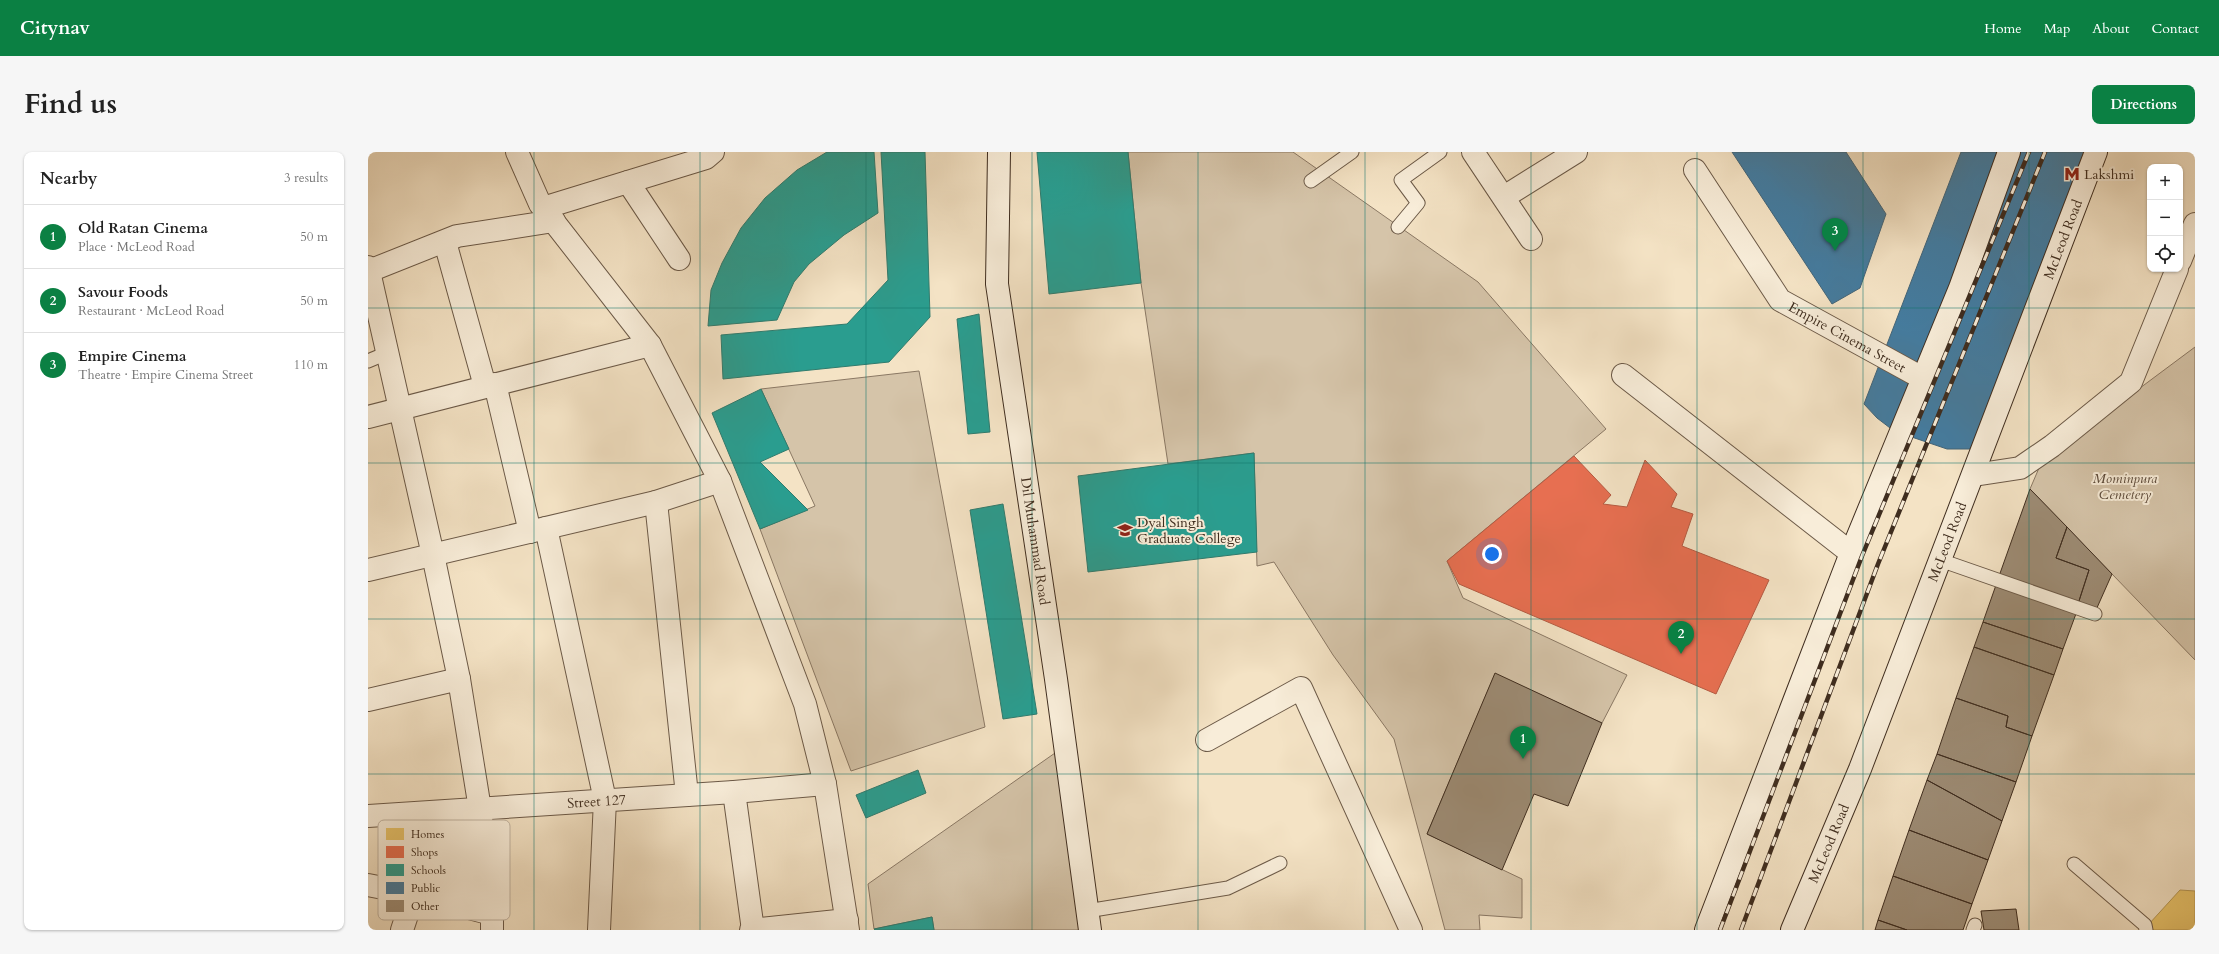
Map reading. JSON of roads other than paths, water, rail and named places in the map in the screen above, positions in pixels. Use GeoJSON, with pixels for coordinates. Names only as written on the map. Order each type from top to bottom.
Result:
{"type":"FeatureCollection","features":[{"type":"Feature","properties":{"kind":"street"},"geometry":{"type":"LineString","coordinates":[[517,152],[548,215],[612,298],[650,344],[720,481],[805,704],[825,784],[847,925],[752,930],[734,792]]}},
{"type":"Feature","properties":{"kind":"street"},"geometry":{"type":"LineString","coordinates":[[481,820],[459,679],[433,555],[400,408],[378,357],[369,269],[445,242],[457,236],[548,215],[628,182],[706,158],[712,152]]}},
{"type":"Feature","properties":{"kind":"street","name":"Dil Muhammad Road"},"geometry":{"type":"LineString","coordinates":[[998,152],[997,284],[1055,671],[1088,920]]}},
{"type":"Feature","properties":{"kind":"street"},"geometry":{"type":"LineString","coordinates":[[1472,152],[1504,197],[1531,239]]}},
{"type":"Feature","properties":{"kind":"street"},"geometry":{"type":"LineString","coordinates":[[1504,197],[1576,152]]}},
{"type":"Feature","properties":{"kind":"street"},"geometry":{"type":"LineString","coordinates":[[1706,930],[1851,553],[1924,379],[1960,288],[2009,152]]}},
{"type":"Feature","properties":{"kind":"street","name":"McLeod Road"},"geometry":{"type":"LineString","coordinates":[[1797,926],[1860,769],[1974,475],[2096,152]]}},
{"type":"Feature","properties":{"kind":"street","name":"Empire Cinema Street"},"geometry":{"type":"LineString","coordinates":[[1695,170],[1780,300],[1924,379]]}},
{"type":"Feature","properties":{"kind":"street"},"geometry":{"type":"LineString","coordinates":[[628,182],[679,259]]}},
{"type":"Feature","properties":{"kind":"street"},"geometry":{"type":"LineString","coordinates":[[2183,254],[2195,224]]}},
{"type":"Feature","properties":{"kind":"street"},"geometry":{"type":"LineString","coordinates":[[445,242],[538,530],[604,800],[599,930]]}},
{"type":"Feature","properties":{"kind":"street"},"geometry":{"type":"LineString","coordinates":[[1974,475],[2020,468],[2052,446],[2131,382],[2176,272]]}},
{"type":"Feature","properties":{"kind":"street"},"geometry":{"type":"LineString","coordinates":[[368,418],[400,408],[650,344]]}},
{"type":"Feature","properties":{"kind":"street"},"geometry":{"type":"LineString","coordinates":[[1623,375],[1851,553]]}},
{"type":"Feature","properties":{"kind":"street"},"geometry":{"type":"LineString","coordinates":[[368,570],[656,502],[720,481]]}},
{"type":"Feature","properties":{"kind":"street"},"geometry":{"type":"LineString","coordinates":[[656,502],[687,795]]}},
{"type":"Feature","properties":{"kind":"street"},"geometry":{"type":"LineString","coordinates":[[368,700],[459,679]]}},
{"type":"Feature","properties":{"kind":"street"},"geometry":{"type":"LineString","coordinates":[[1207,740],[1301,688],[1411,930]]}},
{"type":"Feature","properties":{"kind":"street","name":"Street 127"},"geometry":{"type":"LineString","coordinates":[[368,816],[734,792],[825,784]]}},
{"type":"Feature","properties":{"kind":"street"},"geometry":{"type":"LineString","coordinates":[[368,885],[378,887]]}},
{"type":"Feature","properties":{"kind":"street"},"geometry":{"type":"LineString","coordinates":[[402,930],[405,920]]}},
{"type":"Feature","properties":{"kind":"lane"},"geometry":{"type":"LineString","coordinates":[[1311,181],[1352,152]]}},
{"type":"Feature","properties":{"kind":"lane"},"geometry":{"type":"LineString","coordinates":[[1398,227],[1418,203],[1401,180],[1440,152]]}},
{"type":"Feature","properties":{"kind":"lane"},"geometry":{"type":"LineString","coordinates":[[1940,560],[2095,614]]}},
{"type":"Feature","properties":{"kind":"lane"},"geometry":{"type":"LineString","coordinates":[[1088,920],[1228,888],[1280,863]]}},
{"type":"Feature","properties":{"kind":"lane"},"geometry":{"type":"LineString","coordinates":[[2074,864],[2145,925],[2146,930]]}},
{"type":"Feature","properties":{"kind":"railway"},"geometry":{"type":"LineString","coordinates":[[1720,930],[1862,556],[2029,152]]}},
{"type":"Feature","properties":{"kind":"railway"},"geometry":{"type":"LineString","coordinates":[[1741,930],[1878,564],[2045,152]]}},
{"type":"Feature","properties":{"kind":"place","name":"Lakshmi"},"geometry":{"type":"Point","coordinates":[2072,174]}},
{"type":"Feature","properties":{"kind":"place","name":"Empire Cinema"},"geometry":{"type":"Point","coordinates":[1835,251]}},
{"type":"Feature","properties":{"kind":"place","name":"Dyal Singh Graduate College"},"geometry":{"type":"Point","coordinates":[1125,530]}},
{"type":"Feature","properties":{"kind":"place","name":"Savour Foods"},"geometry":{"type":"Point","coordinates":[1681,654]}},
{"type":"Feature","properties":{"kind":"place","name":"Old Ratan Cinema"},"geometry":{"type":"Point","coordinates":[1523,759]}},
{"type":"Feature","properties":{"kind":"park label","name":"Mominpura Cemetery"},"geometry":{"type":"Point","coordinates":[2125,486]}}]}
